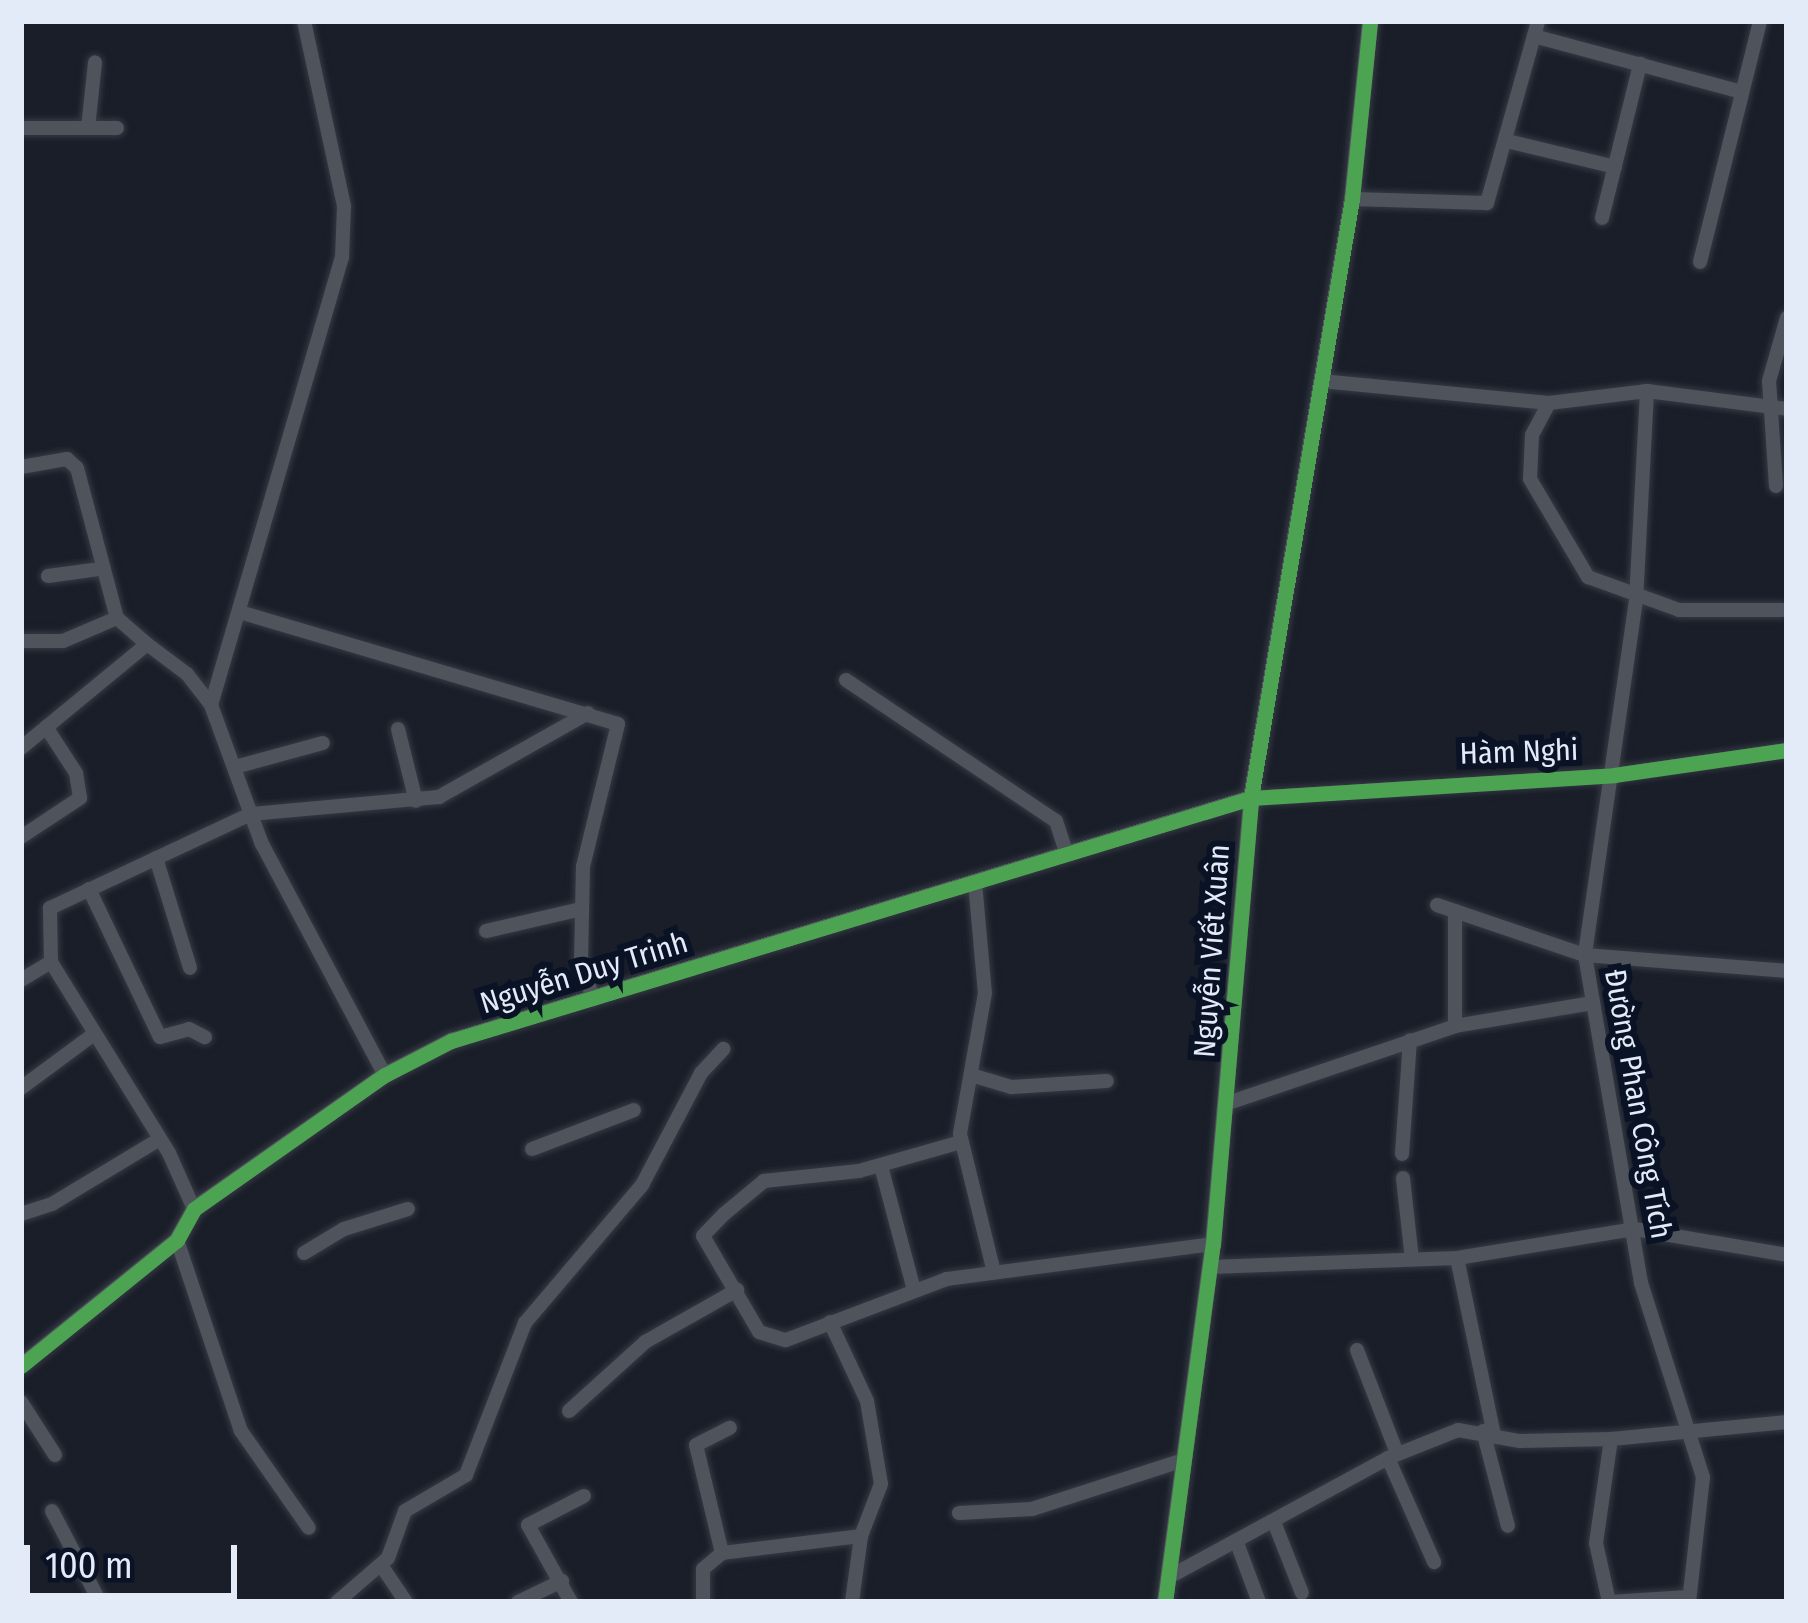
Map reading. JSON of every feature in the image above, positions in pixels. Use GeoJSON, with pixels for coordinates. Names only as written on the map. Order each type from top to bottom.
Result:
{"type":"FeatureCollection","features":[{"type":"Feature","properties":{"kind":"street"},"geometry":{"type":"LineString","coordinates":[[212,705],[243,613],[342,258],[344,206],[304,21]]}},
{"type":"Feature","properties":{"kind":"street","name":"Nguyễn Viết Xuân"},"geometry":{"type":"LineString","coordinates":[[1165,1602],[1180,1461],[1213,1244],[1251,798],[1352,199],[1370,21]]}},
{"type":"Feature","properties":{"kind":"street"},"geometry":{"type":"LineString","coordinates":[[1700,262],[1760,21]]}},
{"type":"Feature","properties":{"kind":"street"},"geometry":{"type":"LineString","coordinates":[[1352,199],[1487,203],[1536,28],[1742,92]]}},
{"type":"Feature","properties":{"kind":"street"},"geometry":{"type":"LineString","coordinates":[[88,128],[95,62]]}},
{"type":"Feature","properties":{"kind":"street"},"geometry":{"type":"LineString","coordinates":[[1602,218],[1640,64]]}},
{"type":"Feature","properties":{"kind":"street"},"geometry":{"type":"LineString","coordinates":[[21,128],[117,128]]}},
{"type":"Feature","properties":{"kind":"street"},"geometry":{"type":"LineString","coordinates":[[1507,142],[1615,167]]}},
{"type":"Feature","properties":{"kind":"street"},"geometry":{"type":"LineString","coordinates":[[1776,485],[1770,372],[1787,318]]}},
{"type":"Feature","properties":{"kind":"street"},"geometry":{"type":"LineString","coordinates":[[1322,381],[1550,404],[1647,391],[1787,409]]}},
{"type":"Feature","properties":{"kind":"street","name":"Đường Phan Công Tích"},"geometry":{"type":"LineString","coordinates":[[1647,391],[1636,601],[1585,955],[1641,1283],[1692,1432],[1702,1527],[1689,1600]]}},
{"type":"Feature","properties":{"kind":"street"},"geometry":{"type":"LineString","coordinates":[[1550,404],[1529,445],[1534,492],[1579,568],[1636,601],[1701,612],[1781,610]]}},
{"type":"Feature","properties":{"kind":"street"},"geometry":{"type":"LineString","coordinates":[[21,467],[67,459],[77,469],[99,569],[118,618],[187,674],[212,705],[251,814],[385,1076]]}},
{"type":"Feature","properties":{"kind":"street"},"geometry":{"type":"LineString","coordinates":[[48,576],[99,569]]}},
{"type":"Feature","properties":{"kind":"street"},"geometry":{"type":"LineString","coordinates":[[243,613],[618,724],[587,842],[581,960],[593,999]]}},
{"type":"Feature","properties":{"kind":"street"},"geometry":{"type":"LineString","coordinates":[[21,641],[63,641],[118,618]]}},
{"type":"Feature","properties":{"kind":"street"},"geometry":{"type":"LineString","coordinates":[[21,748],[147,644]]}},
{"type":"Feature","properties":{"kind":"street"},"geometry":{"type":"LineString","coordinates":[[852,683],[1056,821],[1067,854]]}},
{"type":"Feature","properties":{"kind":"street"},"geometry":{"type":"LineString","coordinates":[[194,1209],[158,1140],[90,1037],[51,962],[50,908],[251,814],[307,804],[416,802],[458,790],[588,713]]}},
{"type":"Feature","properties":{"kind":"street"},"geometry":{"type":"LineString","coordinates":[[21,837],[80,798],[76,773],[46,727]]}},
{"type":"Feature","properties":{"kind":"street"},"geometry":{"type":"LineString","coordinates":[[398,729],[416,802]]}},
{"type":"Feature","properties":{"kind":"street"},"geometry":{"type":"LineString","coordinates":[[236,767],[323,743]]}},
{"type":"Feature","properties":{"kind":"street","name":"Hàm Nghi"},"geometry":{"type":"LineString","coordinates":[[1251,798],[1614,775],[1787,750]]}},
{"type":"Feature","properties":{"kind":"street","name":"Nguyễn Duy Trinh"},"geometry":{"type":"LineString","coordinates":[[21,1366],[177,1240],[194,1209],[385,1076],[451,1041],[1251,798]]}},
{"type":"Feature","properties":{"kind":"street"},"geometry":{"type":"LineString","coordinates":[[156,858],[190,968]]}},
{"type":"Feature","properties":{"kind":"street"},"geometry":{"type":"LineString","coordinates":[[974,882],[986,973],[961,1142],[994,1272]]}},
{"type":"Feature","properties":{"kind":"street"},"geometry":{"type":"LineString","coordinates":[[89,889],[160,1037],[189,1029],[206,1036]]}},
{"type":"Feature","properties":{"kind":"street"},"geometry":{"type":"LineString","coordinates":[[1437,905],[1585,955],[1787,971]]}},
{"type":"Feature","properties":{"kind":"street"},"geometry":{"type":"LineString","coordinates":[[486,932],[581,909]]}},
{"type":"Feature","properties":{"kind":"street"},"geometry":{"type":"LineString","coordinates":[[1455,911],[1455,1026]]}},
{"type":"Feature","properties":{"kind":"street"},"geometry":{"type":"LineString","coordinates":[[21,980],[51,962]]}},
{"type":"Feature","properties":{"kind":"street"},"geometry":{"type":"LineString","coordinates":[[1228,1103],[1455,1026],[1593,1004]]}},
{"type":"Feature","properties":{"kind":"street"},"geometry":{"type":"LineString","coordinates":[[21,1088],[90,1037]]}},
{"type":"Feature","properties":{"kind":"street"},"geometry":{"type":"LineString","coordinates":[[1402,1154],[1414,1065],[1410,1040]]}},
{"type":"Feature","properties":{"kind":"street"},"geometry":{"type":"LineString","coordinates":[[338,1602],[381,1565],[405,1511],[466,1474],[525,1323],[642,1185],[701,1073],[723,1049]]}},
{"type":"Feature","properties":{"kind":"street"},"geometry":{"type":"LineString","coordinates":[[971,1076],[1031,1088],[1107,1081]]}},
{"type":"Feature","properties":{"kind":"street"},"geometry":{"type":"LineString","coordinates":[[532,1149],[634,1109]]}},
{"type":"Feature","properties":{"kind":"street"},"geometry":{"type":"LineString","coordinates":[[21,1214],[52,1204],[158,1140]]}},
{"type":"Feature","properties":{"kind":"street"},"geometry":{"type":"LineString","coordinates":[[961,1142],[881,1166],[756,1186],[703,1236],[769,1338],[786,1340],[914,1290],[994,1272],[1213,1244]]}},
{"type":"Feature","properties":{"kind":"street"},"geometry":{"type":"LineString","coordinates":[[881,1166],[914,1290]]}},
{"type":"Feature","properties":{"kind":"street"},"geometry":{"type":"LineString","coordinates":[[1403,1178],[1412,1259]]}},
{"type":"Feature","properties":{"kind":"street"},"geometry":{"type":"LineString","coordinates":[[304,1253],[344,1229],[408,1209]]}},
{"type":"Feature","properties":{"kind":"street"},"geometry":{"type":"LineString","coordinates":[[1210,1267],[1456,1258],[1634,1228],[1787,1255]]}},
{"type":"Feature","properties":{"kind":"street"},"geometry":{"type":"LineString","coordinates":[[177,1240],[241,1431],[309,1528]]}},
{"type":"Feature","properties":{"kind":"street"},"geometry":{"type":"LineString","coordinates":[[1456,1258],[1508,1526]]}},
{"type":"Feature","properties":{"kind":"street"},"geometry":{"type":"LineString","coordinates":[[568,1411],[645,1342],[737,1290]]}},
{"type":"Feature","properties":{"kind":"street"},"geometry":{"type":"LineString","coordinates":[[830,1322],[867,1401],[878,1453],[880,1502],[861,1536],[852,1602]]}},
{"type":"Feature","properties":{"kind":"street"},"geometry":{"type":"LineString","coordinates":[[1357,1349],[1434,1562]]}},
{"type":"Feature","properties":{"kind":"street"},"geometry":{"type":"LineString","coordinates":[[21,1402],[55,1455]]}},
{"type":"Feature","properties":{"kind":"street"},"geometry":{"type":"LineString","coordinates":[[1168,1577],[1393,1455],[1458,1430],[1611,1439],[1787,1422]]}},
{"type":"Feature","properties":{"kind":"street"},"geometry":{"type":"LineString","coordinates":[[722,1553],[696,1445],[730,1428]]}},
{"type":"Feature","properties":{"kind":"street"},"geometry":{"type":"LineString","coordinates":[[1611,1439],[1596,1543],[1609,1602],[1689,1600]]}},
{"type":"Feature","properties":{"kind":"street"},"geometry":{"type":"LineString","coordinates":[[959,1513],[1032,1509],[1180,1461]]}},
{"type":"Feature","properties":{"kind":"street"},"geometry":{"type":"LineString","coordinates":[[572,1602],[528,1525],[584,1496]]}},
{"type":"Feature","properties":{"kind":"street"},"geometry":{"type":"LineString","coordinates":[[52,1511],[100,1602]]}},
{"type":"Feature","properties":{"kind":"street"},"geometry":{"type":"LineString","coordinates":[[1274,1522],[1302,1593]]}},
{"type":"Feature","properties":{"kind":"street"},"geometry":{"type":"LineString","coordinates":[[703,1602],[703,1568],[722,1553],[861,1536]]}},
{"type":"Feature","properties":{"kind":"street"},"geometry":{"type":"LineString","coordinates":[[1237,1543],[1259,1602]]}},
{"type":"Feature","properties":{"kind":"street"},"geometry":{"type":"LineString","coordinates":[[381,1565],[406,1602]]}},
{"type":"Feature","properties":{"kind":"street"},"geometry":{"type":"LineString","coordinates":[[518,1602],[562,1581]]}},
{"type":"Feature","properties":{"kind":"cycle path"},"geometry":{"type":"LineString","coordinates":[[1165,1602],[1213,1244],[1251,798],[1352,199],[1370,21]]}},
{"type":"Feature","properties":{"kind":"cycle path"},"geometry":{"type":"LineString","coordinates":[[21,1366],[177,1240],[194,1209],[385,1075],[451,1041],[1251,798],[1614,775],[1787,750]]}}]}
